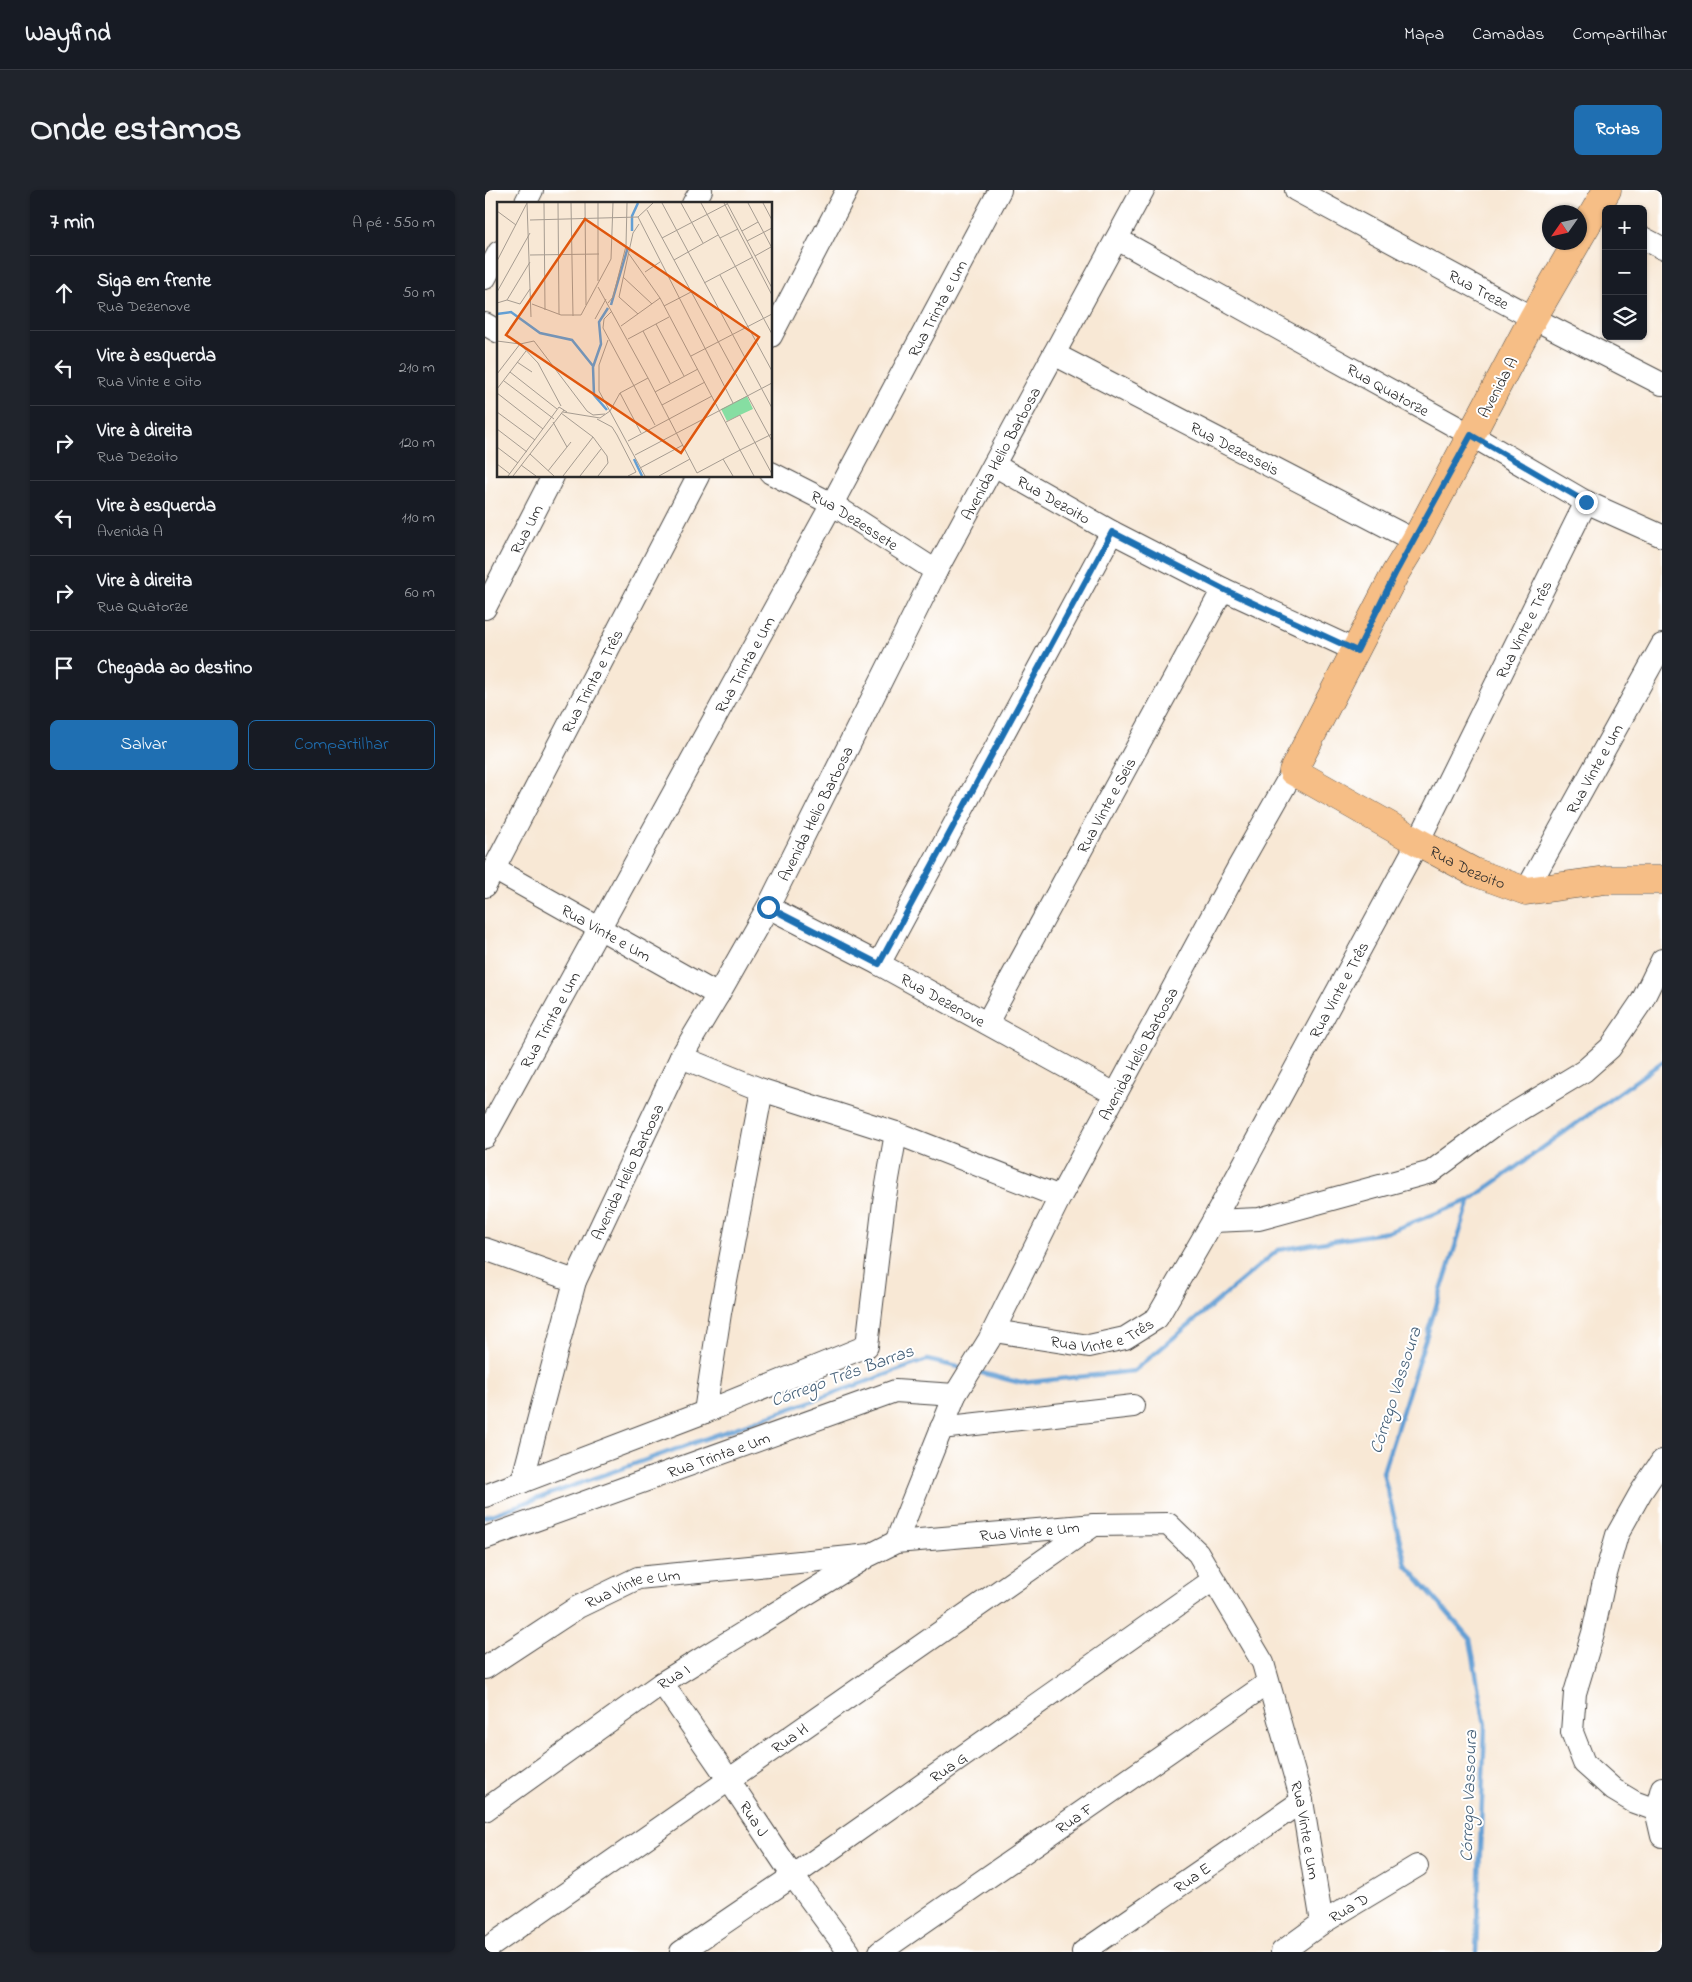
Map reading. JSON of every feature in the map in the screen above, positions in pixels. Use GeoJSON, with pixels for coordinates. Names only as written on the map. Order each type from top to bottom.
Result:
{"type":"FeatureCollection","features":[{"type":"Feature","properties":{"kind":"main road"},"geometry":{"type":"LineString","coordinates":[[1587,227],[1602,206]]}},
{"type":"Feature","properties":{"kind":"main road","name":"Avenida A"},"geometry":{"type":"LineString","coordinates":[[1293,771],[1357,651],[1396,572],[1415,540],[1533,318],[1572,250]]}},
{"type":"Feature","properties":{"kind":"main road","name":"Rua Dezoito"},"geometry":{"type":"LineString","coordinates":[[1293,771],[1474,872],[1526,891],[1606,880],[1662,880]]}},
{"type":"Feature","properties":{"kind":"street"},"geometry":{"type":"LineString","coordinates":[[526,202],[532,190]]}},
{"type":"Feature","properties":{"kind":"street"},"geometry":{"type":"LineString","coordinates":[[694,202],[701,190]]}},
{"type":"Feature","properties":{"kind":"street"},"geometry":{"type":"LineString","coordinates":[[773,332],[847,190]]}},
{"type":"Feature","properties":{"kind":"street","name":"Rua Trinta e Um"},"geometry":{"type":"LineString","coordinates":[[485,1137],[832,504],[1000,190]]}},
{"type":"Feature","properties":{"kind":"street","name":"Avenida Helio Barbosa"},"geometry":{"type":"LineString","coordinates":[[522,1482],[575,1281],[681,1057],[768,907],[936,571],[1143,190]]}},
{"type":"Feature","properties":{"kind":"street","name":"Rua Treze"},"geometry":{"type":"LineString","coordinates":[[1295,190],[1533,318],[1662,384]]}},
{"type":"Feature","properties":{"kind":"street","name":"Rua Quatorze"},"geometry":{"type":"LineString","coordinates":[[1117,239],[1471,435],[1586,502],[1662,536]]}},
{"type":"Feature","properties":{"kind":"street"},"geometry":{"type":"LineString","coordinates":[[1647,240],[1662,248]]}},
{"type":"Feature","properties":{"kind":"street"},"geometry":{"type":"LineString","coordinates":[[485,278],[497,256]]}},
{"type":"Feature","properties":{"kind":"street"},"geometry":{"type":"LineString","coordinates":[[485,324],[497,331]]}},
{"type":"Feature","properties":{"kind":"street","name":"Rua Dezesseis"},"geometry":{"type":"LineString","coordinates":[[1054,354],[1415,540]]}},
{"type":"Feature","properties":{"kind":"street","name":"Rua Dezoito"},"geometry":{"type":"LineString","coordinates":[[994,465],[1112,532],[1223,589],[1357,651]]}},
{"type":"Feature","properties":{"kind":"street","name":"Rua Dezessete"},"geometry":{"type":"LineString","coordinates":[[773,473],[832,504],[936,571]]}},
{"type":"Feature","properties":{"kind":"street","name":"Rua Um"},"geometry":{"type":"LineString","coordinates":[[485,608],[552,478]]}},
{"type":"Feature","properties":{"kind":"street","name":"Rua Trinta e Três"},"geometry":{"type":"LineString","coordinates":[[490,877],[697,478]]}},
{"type":"Feature","properties":{"kind":"street","name":"Rua Vinte e Três"},"geometry":{"type":"LineString","coordinates":[[991,1335],[1089,1346],[1125,1338],[1157,1318],[1213,1221],[1418,842],[1586,502]]}},
{"type":"Feature","properties":{"kind":"street"},"geometry":{"type":"LineString","coordinates":[[879,964],[1112,532]]}},
{"type":"Feature","properties":{"kind":"street","name":"Rua Vinte e Seis"},"geometry":{"type":"LineString","coordinates":[[987,1022],[1223,589]]}},
{"type":"Feature","properties":{"kind":"street","name":"Rua Vinte e Um"},"geometry":{"type":"LineString","coordinates":[[1526,891],[1662,645]]}},
{"type":"Feature","properties":{"kind":"street","name":"Avenida Helio Barbosa"},"geometry":{"type":"LineString","coordinates":[[895,1542],[941,1428],[960,1387],[991,1335],[1115,1094],[1293,771]]}},
{"type":"Feature","properties":{"kind":"street","name":"Rua Vinte e Um"},"geometry":{"type":"LineString","coordinates":[[490,877],[599,928],[718,996]]}},
{"type":"Feature","properties":{"kind":"street","name":"Rua Dezenove"},"geometry":{"type":"LineString","coordinates":[[768,907],[987,1022],[1115,1094]]}},
{"type":"Feature","properties":{"kind":"street"},"geometry":{"type":"LineString","coordinates":[[1213,1221],[1259,1218],[1431,1172],[1496,1124],[1584,1071],[1610,1048],[1642,1001],[1662,960]]}},
{"type":"Feature","properties":{"kind":"street"},"geometry":{"type":"LineString","coordinates":[[681,1057],[762,1090],[896,1133],[1060,1198]]}},
{"type":"Feature","properties":{"kind":"street"},"geometry":{"type":"LineString","coordinates":[[705,1412],[720,1312],[762,1090]]}},
{"type":"Feature","properties":{"kind":"street"},"geometry":{"type":"LineString","coordinates":[[485,1496],[705,1412],[867,1346],[884,1202],[896,1133]]}},
{"type":"Feature","properties":{"kind":"street"},"geometry":{"type":"LineString","coordinates":[[485,1249],[575,1281]]}},
{"type":"Feature","properties":{"kind":"street","name":"Rua Trinta e Um"},"geometry":{"type":"LineString","coordinates":[[485,1538],[895,1392],[960,1387]]}},
{"type":"Feature","properties":{"kind":"street"},"geometry":{"type":"LineString","coordinates":[[941,1428],[1133,1406]]}},
{"type":"Feature","properties":{"kind":"street"},"geometry":{"type":"LineString","coordinates":[[1659,1810],[1634,1802],[1614,1790],[1584,1762],[1572,1732],[1575,1693],[1593,1633],[1603,1580],[1617,1535],[1641,1492],[1662,1461]]}},
{"type":"Feature","properties":{"kind":"street","name":"Rua Vinte e Um"},"geometry":{"type":"LineString","coordinates":[[485,1668],[578,1607],[638,1578],[870,1555],[895,1542],[1095,1524],[1168,1524],[1198,1553],[1263,1663],[1302,1801],[1322,1923]]}},
{"type":"Feature","properties":{"kind":"street","name":"Rua H"},"geometry":{"type":"LineString","coordinates":[[485,1950],[1095,1524]]}},
{"type":"Feature","properties":{"kind":"street","name":"Rua I"},"geometry":{"type":"LineString","coordinates":[[485,1810],[662,1683],[870,1555]]}},
{"type":"Feature","properties":{"kind":"street","name":"Rua G"},"geometry":{"type":"LineString","coordinates":[[681,1952],[793,1876],[1213,1580]]}},
{"type":"Feature","properties":{"kind":"street","name":"Rua J"},"geometry":{"type":"LineString","coordinates":[[662,1683],[793,1876],[849,1952]]}},
{"type":"Feature","properties":{"kind":"street","name":"Rua F"},"geometry":{"type":"LineString","coordinates":[[880,1952],[1268,1683]]}},
{"type":"Feature","properties":{"kind":"street"},"geometry":{"type":"LineString","coordinates":[[1662,1788],[1659,1810],[1662,1836]]}},
{"type":"Feature","properties":{"kind":"street","name":"Rua E"},"geometry":{"type":"LineString","coordinates":[[1083,1952],[1302,1801]]}},
{"type":"Feature","properties":{"kind":"street","name":"Rua D"},"geometry":{"type":"LineString","coordinates":[[1283,1952],[1322,1923],[1417,1866]]}},
{"type":"Feature","properties":{"kind":"waterway","name":"Córrego Três Barras"},"geometry":{"type":"LineString","coordinates":[[978,1372],[1021,1383],[1134,1371],[1278,1250],[1388,1232],[1470,1200],[1662,1062]]}},
{"type":"Feature","properties":{"kind":"waterway","name":"Córrego Vassoura"},"geometry":{"type":"LineString","coordinates":[[1470,1200],[1383,1472],[1406,1565],[1470,1639],[1485,1725],[1476,1952]]}},
{"type":"Feature","properties":{"kind":"waterway","name":"Córrego Três Barras"},"geometry":{"type":"LineString","coordinates":[[485,1517],[927,1360],[963,1368]]}},
{"type":"Feature","properties":{"kind":"route"},"geometry":{"type":"LineString","coordinates":[[768,907],[879,964],[1112,532],[1223,589],[1357,651],[1396,572],[1471,435],[1586,502]]}}]}
